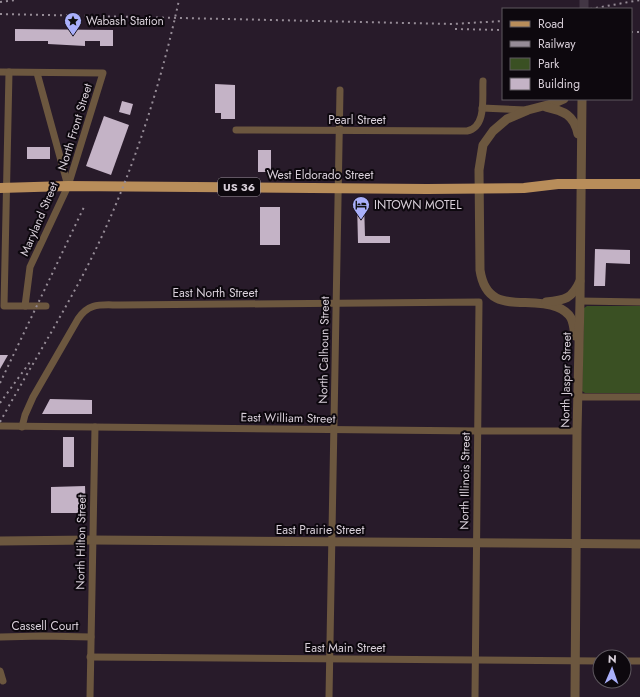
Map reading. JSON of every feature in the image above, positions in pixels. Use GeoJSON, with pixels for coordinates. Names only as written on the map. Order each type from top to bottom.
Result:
{"type":"FeatureCollection","features":[{"type":"Feature","properties":{"kind":"main road","name":"West Eldorado Street"},"geometry":{"type":"LineString","coordinates":[[3,188],[68,186],[524,188],[558,184],[640,184]]}},
{"type":"Feature","properties":{"kind":"street"},"geometry":{"type":"LineString","coordinates":[[0,72],[37,73]]}},
{"type":"Feature","properties":{"kind":"street"},"geometry":{"type":"LineString","coordinates":[[9,72],[3,188],[4,306],[46,306]]}},
{"type":"Feature","properties":{"kind":"street","name":"North Front Street"},"geometry":{"type":"LineString","coordinates":[[37,73],[103,73],[68,186]]}},
{"type":"Feature","properties":{"kind":"street","name":"Maryland Street"},"geometry":{"type":"LineString","coordinates":[[25,306],[30,267],[68,186],[37,73]]}},
{"type":"Feature","properties":{"kind":"street"},"geometry":{"type":"LineString","coordinates":[[483,81],[482,108],[528,110]]}},
{"type":"Feature","properties":{"kind":"street","name":"North Calhoun Street"},"geometry":{"type":"LineString","coordinates":[[329,697],[340,90]]}},
{"type":"Feature","properties":{"kind":"street"},"geometry":{"type":"LineString","coordinates":[[562,100],[528,110],[507,119],[496,128],[483,145],[480,158],[478,188],[480,270],[484,285],[492,294],[503,301],[543,303],[563,300],[569,298],[574,293],[580,279]]}},
{"type":"Feature","properties":{"kind":"street","name":"North Jasper Street"},"geometry":{"type":"LineString","coordinates":[[575,697],[577,397],[580,301],[582,100]]}},
{"type":"Feature","properties":{"kind":"street"},"geometry":{"type":"LineString","coordinates":[[544,106],[563,112],[575,122],[581,153]]}},
{"type":"Feature","properties":{"kind":"street","name":"Pearl Street"},"geometry":{"type":"LineString","coordinates":[[236,130],[467,131],[477,127],[481,118],[482,108]]}},
{"type":"Feature","properties":{"kind":"street"},"geometry":{"type":"LineString","coordinates":[[580,301],[640,302]]}},
{"type":"Feature","properties":{"kind":"street","name":"East North Street"},"geometry":{"type":"LineString","coordinates":[[22,427],[25,415],[33,397],[78,319],[86,308],[100,305],[479,302]]}},
{"type":"Feature","properties":{"kind":"street","name":"North Illinois Street"},"geometry":{"type":"LineString","coordinates":[[475,697],[479,302]]}},
{"type":"Feature","properties":{"kind":"street"},"geometry":{"type":"LineString","coordinates":[[543,303],[560,308],[571,318],[575,333],[578,360]]}},
{"type":"Feature","properties":{"kind":"street"},"geometry":{"type":"LineString","coordinates":[[577,397],[640,397]]}},
{"type":"Feature","properties":{"kind":"street","name":"East William Street"},"geometry":{"type":"LineString","coordinates":[[0,426],[577,431]]}},
{"type":"Feature","properties":{"kind":"street","name":"North Hilton Street"},"geometry":{"type":"LineString","coordinates":[[90,697],[94,427]]}},
{"type":"Feature","properties":{"kind":"street","name":"East Prairie Street"},"geometry":{"type":"LineString","coordinates":[[0,541],[92,540],[476,542],[576,545],[640,544]]}},
{"type":"Feature","properties":{"kind":"street","name":"Cassell Court"},"geometry":{"type":"LineString","coordinates":[[0,637],[90,637]]}},
{"type":"Feature","properties":{"kind":"street","name":"East Main Street"},"geometry":{"type":"LineString","coordinates":[[90,657],[592,661]]}},
{"type":"Feature","properties":{"kind":"street"},"geometry":{"type":"LineString","coordinates":[[0,671],[3,682]]}},
{"type":"Feature","properties":{"kind":"green space"},"geometry":{"type":"Polygon","coordinates":[[[587,306],[640,306],[640,393],[585,393],[582,391],[584,308],[587,306]]]}},
{"type":"Feature","properties":{"kind":"building"},"geometry":{"type":"Polygon","coordinates":[[[15,29],[113,30],[113,46],[100,46],[100,41],[85,41],[85,46],[48,44],[48,41],[15,41],[15,29]]]}},
{"type":"Feature","properties":{"kind":"building"},"geometry":{"type":"Polygon","coordinates":[[[215,84],[235,85],[235,119],[221,119],[221,113],[215,113],[215,84]]]}},
{"type":"Feature","properties":{"kind":"building"},"geometry":{"type":"Polygon","coordinates":[[[122,101],[133,104],[130,115],[119,112],[122,101]]]}},
{"type":"Feature","properties":{"kind":"building"},"geometry":{"type":"Polygon","coordinates":[[[104,116],[129,125],[111,175],[86,166],[104,116]]]}},
{"type":"Feature","properties":{"kind":"building"},"geometry":{"type":"Polygon","coordinates":[[[27,147],[50,147],[50,159],[27,159],[27,147]]]}},
{"type":"Feature","properties":{"kind":"building"},"geometry":{"type":"Polygon","coordinates":[[[258,150],[271,150],[271,172],[258,172],[258,150]]]}},
{"type":"Feature","properties":{"kind":"building","name":"INTOWN MOTEL"},"geometry":{"type":"Polygon","coordinates":[[[357,203],[364,203],[365,236],[390,236],[390,243],[358,243],[357,203]]]}},
{"type":"Feature","properties":{"kind":"building"},"geometry":{"type":"Polygon","coordinates":[[[260,207],[280,207],[280,245],[260,245],[260,207]]]}},
{"type":"Feature","properties":{"kind":"building"},"geometry":{"type":"Polygon","coordinates":[[[595,249],[630,250],[630,264],[606,263],[605,286],[594,286],[595,249]]]}},
{"type":"Feature","properties":{"kind":"building"},"geometry":{"type":"Polygon","coordinates":[[[0,355],[8,355],[0,369],[0,355]]]}},
{"type":"Feature","properties":{"kind":"building"},"geometry":{"type":"Polygon","coordinates":[[[50,399],[92,400],[92,414],[42,414],[50,399]]]}},
{"type":"Feature","properties":{"kind":"building"},"geometry":{"type":"Polygon","coordinates":[[[63,437],[74,437],[74,467],[63,467],[63,437]]]}},
{"type":"Feature","properties":{"kind":"building"},"geometry":{"type":"Polygon","coordinates":[[[85,486],[86,513],[51,513],[51,487],[85,486]]]}},
{"type":"Feature","properties":{"kind":"tunnel"},"geometry":{"type":"LineString","coordinates":[[584,0],[584,8]]}},
{"type":"Feature","properties":{"kind":"railway"},"geometry":{"type":"LineString","coordinates":[[0,2],[17,0]]}},
{"type":"Feature","properties":{"kind":"railway"},"geometry":{"type":"LineString","coordinates":[[0,422],[76,288],[102,237],[116,204],[141,138],[152,103],[179,0]]}},
{"type":"Feature","properties":{"kind":"railway"},"geometry":{"type":"LineString","coordinates":[[596,8],[640,0]]}},
{"type":"Feature","properties":{"kind":"railway"},"geometry":{"type":"LineString","coordinates":[[0,14],[452,24],[502,21]]}},
{"type":"Feature","properties":{"kind":"railway"},"geometry":{"type":"LineString","coordinates":[[455,29],[502,30]]}},
{"type":"Feature","properties":{"kind":"railway"},"geometry":{"type":"LineString","coordinates":[[632,32],[640,32]]}},
{"type":"Feature","properties":{"kind":"railway"},"geometry":{"type":"LineString","coordinates":[[0,383],[84,207]]}},
{"type":"Feature","properties":{"kind":"railway"},"geometry":{"type":"LineString","coordinates":[[0,403],[30,362]]}},
{"type":"Feature","properties":{"kind":"place","name":"Wabash Station"},"geometry":{"type":"Point","coordinates":[73,36]}},
{"type":"Feature","properties":{"kind":"place","name":"INTOWN MOTEL"},"geometry":{"type":"Point","coordinates":[361,220]}}]}
